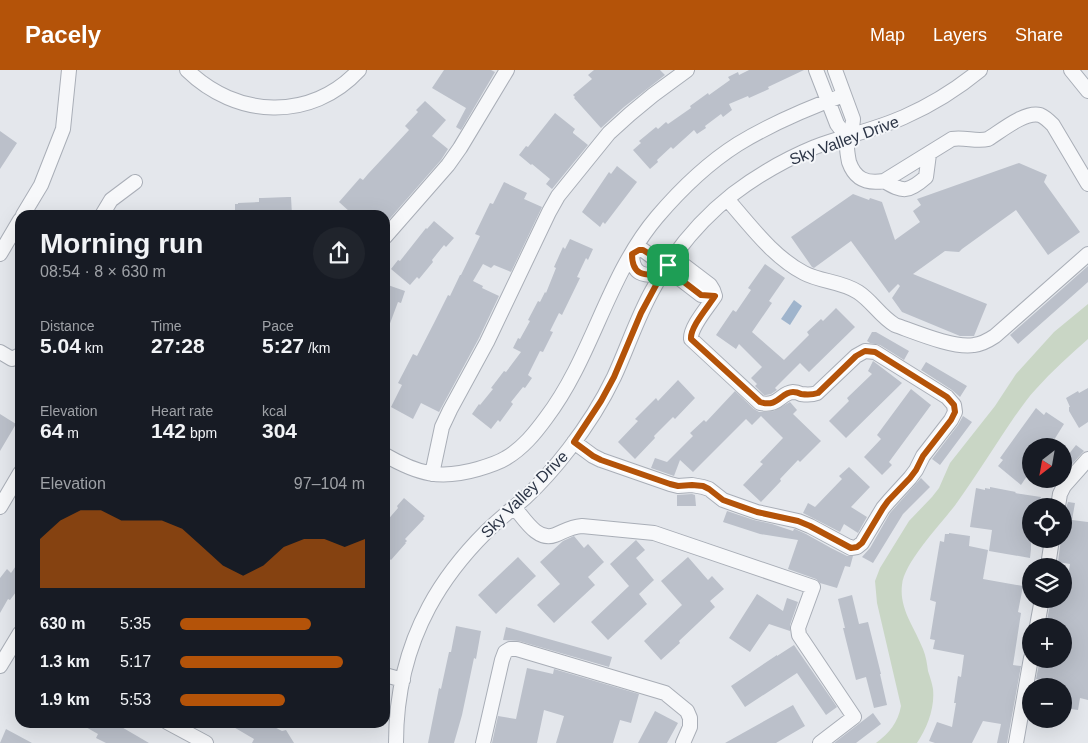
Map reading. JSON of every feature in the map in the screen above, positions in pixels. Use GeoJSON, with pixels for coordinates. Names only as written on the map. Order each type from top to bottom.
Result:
{"type":"FeatureCollection","features":[{"type":"Feature","properties":{"kind":"street"},"geometry":{"type":"LineString","coordinates":[[26,210],[41,185],[63,129],[69,70]]}},
{"type":"Feature","properties":{"kind":"street"},"geometry":{"type":"LineString","coordinates":[[187,70],[197,80],[227,98],[265,108],[302,104],[322,97],[338,89],[359,70]]}},
{"type":"Feature","properties":{"kind":"street"},"geometry":{"type":"LineString","coordinates":[[390,231],[448,165],[506,70]]}},
{"type":"Feature","properties":{"kind":"street"},"geometry":{"type":"LineString","coordinates":[[432,474],[442,427],[490,335],[558,196],[608,134],[653,95],[687,70]]}},
{"type":"Feature","properties":{"kind":"street"},"geometry":{"type":"LineString","coordinates":[[816,70],[837,124],[850,136]]}},
{"type":"Feature","properties":{"kind":"street"},"geometry":{"type":"LineString","coordinates":[[835,70],[853,119],[847,147],[848,159],[854,174],[868,182],[884,181],[952,139],[988,139],[1023,117],[1040,115],[1053,126],[1088,184]]}},
{"type":"Feature","properties":{"kind":"street","name":"Sky Valley Drive"},"geometry":{"type":"LineString","coordinates":[[396,743],[399,699],[415,638],[444,582],[472,546],[542,480],[574,442],[601,401],[614,377],[641,313],[665,270],[678,250],[695,230],[715,209],[758,176],[784,161],[816,147],[895,121],[923,108],[948,94],[980,70]]}},
{"type":"Feature","properties":{"kind":"street"},"geometry":{"type":"LineString","coordinates":[[1070,70],[1088,92]]}},
{"type":"Feature","properties":{"kind":"street"},"geometry":{"type":"LineString","coordinates":[[390,458],[421,472],[437,475],[453,474],[490,465],[506,458],[520,448],[535,433],[567,387],[624,266],[656,218],[674,198],[693,180],[738,145],[766,129],[844,95]]}},
{"type":"Feature","properties":{"kind":"street"},"geometry":{"type":"LineString","coordinates":[[884,181],[896,188],[909,189],[926,177],[929,154]]}},
{"type":"Feature","properties":{"kind":"street"},"geometry":{"type":"LineString","coordinates":[[105,210],[110,200],[135,182]]}},
{"type":"Feature","properties":{"kind":"street"},"geometry":{"type":"LineString","coordinates":[[728,199],[776,253],[804,274],[857,291],[895,325],[961,346],[974,346],[995,336],[1088,254]]}},
{"type":"Feature","properties":{"kind":"street"},"geometry":{"type":"LineString","coordinates":[[1,250],[15,228]]}},
{"type":"Feature","properties":{"kind":"street"},"geometry":{"type":"LineString","coordinates":[[574,442],[601,460],[670,484],[678,486],[703,486],[723,500],[757,512],[798,521],[851,548],[857,547],[862,543],[883,508],[916,470],[923,456],[955,412],[954,405],[947,397],[875,352],[865,351],[856,356],[818,393],[811,395],[794,392],[786,394],[774,403],[766,404],[760,402],[691,339],[691,334],[696,324],[715,296],[701,295],[671,272],[665,270],[656,258],[643,250],[632,254]]}},
{"type":"Feature","properties":{"kind":"street"},"geometry":{"type":"LineString","coordinates":[[632,254],[634,268],[643,274],[648,276],[665,270]]}},
{"type":"Feature","properties":{"kind":"street"},"geometry":{"type":"LineString","coordinates":[[0,352],[12,359],[15,358]]}},
{"type":"Feature","properties":{"kind":"street"},"geometry":{"type":"LineString","coordinates":[[1059,498],[1064,486],[1088,459]]}},
{"type":"Feature","properties":{"kind":"street"},"geometry":{"type":"LineString","coordinates":[[0,507],[15,482]]}},
{"type":"Feature","properties":{"kind":"street"},"geometry":{"type":"LineString","coordinates":[[514,507],[540,535],[552,536],[571,527],[582,526],[654,533],[813,587],[798,628],[799,635],[854,716],[820,743]]}},
{"type":"Feature","properties":{"kind":"street"},"geometry":{"type":"LineString","coordinates":[[0,666],[15,644]]}},
{"type":"Feature","properties":{"kind":"street"},"geometry":{"type":"LineString","coordinates":[[483,743],[502,660],[505,652],[510,649],[553,659],[665,693],[687,711],[690,718],[690,727],[682,743]]}},
{"type":"Feature","properties":{"kind":"street"},"geometry":{"type":"LineString","coordinates":[[1016,743],[1029,668]]}},
{"type":"Feature","properties":{"kind":"street"},"geometry":{"type":"LineString","coordinates":[[390,676],[403,680]]}},
{"type":"Feature","properties":{"kind":"street"},"geometry":{"type":"LineString","coordinates":[[178,728],[206,743]]}},
{"type":"Feature","properties":{"kind":"green space"},"geometry":{"type":"Polygon","coordinates":[[[1088,304],[1088,339],[1030,395],[956,504],[924,543],[909,565],[902,585],[903,602],[908,618],[925,654],[933,689],[931,710],[927,724],[917,743],[876,743],[892,727],[898,718],[901,706],[877,603],[875,581],[880,568],[909,521],[939,488],[950,463],[995,406],[1016,374],[1054,332],[1088,304]]]}},
{"type":"Feature","properties":{"kind":"water"},"geometry":{"type":"Polygon","coordinates":[[[794,300],[802,306],[790,325],[781,319],[794,300]]]}},
{"type":"Feature","properties":{"kind":"building"},"geometry":{"type":"Polygon","coordinates":[[[444,70],[491,70],[495,72],[461,130],[456,127],[466,108],[432,88],[444,70]]]}},
{"type":"Feature","properties":{"kind":"building"},"geometry":{"type":"Polygon","coordinates":[[[594,70],[660,70],[665,75],[624,107],[601,128],[573,95],[592,79],[588,75],[594,70]]]}},
{"type":"Feature","properties":{"kind":"building"},"geometry":{"type":"Polygon","coordinates":[[[749,70],[804,70],[768,87],[769,89],[729,104],[732,110],[723,117],[721,114],[697,134],[694,130],[673,149],[671,147],[650,169],[633,150],[641,143],[639,141],[656,127],[658,129],[666,122],[668,124],[708,93],[709,95],[730,80],[728,77],[738,72],[739,75],[749,70]]]}},
{"type":"Feature","properties":{"kind":"building"},"geometry":{"type":"Polygon","coordinates":[[[425,101],[446,120],[432,136],[448,149],[441,160],[390,218],[390,210],[348,210],[339,202],[360,178],[363,180],[409,130],[405,126],[418,112],[416,110],[425,101]]]}},
{"type":"Feature","properties":{"kind":"building"},"geometry":{"type":"Polygon","coordinates":[[[555,113],[575,129],[573,133],[588,145],[552,189],[546,184],[550,179],[519,155],[526,146],[528,147],[555,113]]]}},
{"type":"Feature","properties":{"kind":"building"},"geometry":{"type":"Polygon","coordinates":[[[0,131],[17,143],[0,169],[0,131]]]}},
{"type":"Feature","properties":{"kind":"building"},"geometry":{"type":"Polygon","coordinates":[[[1019,163],[1047,175],[1044,182],[1080,232],[1048,255],[1016,210],[959,252],[945,251],[913,274],[987,304],[974,336],[960,336],[902,312],[892,298],[900,286],[898,284],[889,293],[851,241],[814,268],[791,237],[853,194],[869,200],[870,198],[882,202],[895,240],[920,222],[913,211],[921,205],[917,199],[1019,163]]]}},
{"type":"Feature","properties":{"kind":"building"},"geometry":{"type":"Polygon","coordinates":[[[617,166],[637,182],[605,224],[603,222],[600,227],[582,212],[609,172],[611,174],[617,166]]]}},
{"type":"Feature","properties":{"kind":"building"},"geometry":{"type":"Polygon","coordinates":[[[504,182],[527,193],[524,199],[542,207],[511,272],[494,265],[491,268],[483,264],[473,281],[483,286],[482,288],[499,296],[479,338],[439,412],[421,403],[413,419],[391,407],[402,385],[398,383],[413,354],[417,356],[448,295],[450,296],[480,236],[475,234],[490,203],[493,204],[504,182]]]}},
{"type":"Feature","properties":{"kind":"building"},"geometry":{"type":"Polygon","coordinates":[[[291,197],[292,210],[235,210],[235,204],[259,202],[259,198],[291,197]]]}},
{"type":"Feature","properties":{"kind":"building"},"geometry":{"type":"Polygon","coordinates":[[[434,221],[454,238],[446,247],[444,245],[419,279],[417,277],[410,285],[391,269],[434,221]]]}},
{"type":"Feature","properties":{"kind":"building"},"geometry":{"type":"Polygon","coordinates":[[[570,239],[593,249],[588,260],[586,258],[577,277],[580,278],[562,315],[559,313],[550,331],[553,332],[543,352],[540,351],[528,375],[532,378],[511,402],[513,404],[500,422],[498,420],[491,429],[472,414],[493,389],[491,388],[504,371],[506,372],[521,352],[513,348],[530,321],[528,320],[538,301],[540,302],[546,293],[556,268],[554,267],[563,247],[565,249],[570,239]]]}},
{"type":"Feature","properties":{"kind":"building"},"geometry":{"type":"Polygon","coordinates":[[[765,264],[785,278],[769,301],[772,303],[752,332],[784,360],[809,335],[807,332],[821,319],[823,321],[836,308],[855,327],[809,372],[800,363],[775,388],[777,390],[771,394],[764,395],[755,386],[757,384],[751,378],[762,367],[739,344],[736,349],[716,335],[733,310],[736,312],[751,290],[748,288],[765,264]]]}},
{"type":"Feature","properties":{"kind":"building"},"geometry":{"type":"Polygon","coordinates":[[[1088,266],[1088,282],[1018,344],[1010,335],[1088,266]]]}},
{"type":"Feature","properties":{"kind":"building"},"geometry":{"type":"Polygon","coordinates":[[[390,286],[405,291],[401,303],[398,302],[390,323],[390,286]]]}},
{"type":"Feature","properties":{"kind":"building"},"geometry":{"type":"Polygon","coordinates":[[[872,332],[876,332],[909,351],[904,360],[880,345],[867,341],[872,332]]]}},
{"type":"Feature","properties":{"kind":"building"},"geometry":{"type":"Polygon","coordinates":[[[873,361],[902,383],[846,438],[829,421],[849,401],[847,398],[872,374],[868,371],[873,361]]]}},
{"type":"Feature","properties":{"kind":"building"},"geometry":{"type":"Polygon","coordinates":[[[926,362],[967,386],[960,397],[921,370],[926,362]]]}},
{"type":"Feature","properties":{"kind":"building"},"geometry":{"type":"Polygon","coordinates":[[[678,380],[695,398],[675,419],[673,417],[654,436],[655,438],[635,459],[618,442],[638,421],[635,419],[656,398],[658,401],[678,380]]]}},
{"type":"Feature","properties":{"kind":"building"},"geometry":{"type":"Polygon","coordinates":[[[1088,388],[1088,422],[1079,428],[1069,411],[1070,407],[1066,398],[1088,388]]]}},
{"type":"Feature","properties":{"kind":"building"},"geometry":{"type":"Polygon","coordinates":[[[911,389],[931,405],[889,462],[892,465],[882,475],[864,457],[881,439],[877,435],[911,389]]]}},
{"type":"Feature","properties":{"kind":"building"},"geometry":{"type":"Polygon","coordinates":[[[735,391],[759,412],[774,411],[790,402],[797,410],[793,414],[821,441],[800,462],[798,460],[761,502],[743,485],[763,464],[760,462],[783,438],[761,416],[752,425],[746,419],[693,472],[680,460],[674,476],[651,468],[655,458],[667,462],[693,436],[690,433],[704,420],[706,422],[735,391]]]}},
{"type":"Feature","properties":{"kind":"building"},"geometry":{"type":"Polygon","coordinates":[[[1036,408],[1044,415],[1046,412],[1064,424],[1055,438],[1022,438],[1021,485],[998,466],[1003,460],[1000,458],[1036,408]]]}},
{"type":"Feature","properties":{"kind":"building"},"geometry":{"type":"Polygon","coordinates":[[[0,414],[15,423],[15,426],[0,451],[0,414]]]}},
{"type":"Feature","properties":{"kind":"building"},"geometry":{"type":"Polygon","coordinates":[[[963,416],[972,422],[940,465],[932,459],[963,416]]]}},
{"type":"Feature","properties":{"kind":"building"},"geometry":{"type":"Polygon","coordinates":[[[1076,445],[1084,451],[1072,464],[1072,450],[1076,445]]]}},
{"type":"Feature","properties":{"kind":"building"},"geometry":{"type":"Polygon","coordinates":[[[849,467],[870,487],[851,507],[867,517],[858,533],[844,524],[840,532],[803,513],[808,503],[815,507],[842,479],[839,476],[849,467]]]}},
{"type":"Feature","properties":{"kind":"building"},"geometry":{"type":"Polygon","coordinates":[[[921,478],[930,487],[903,514],[873,563],[862,557],[870,548],[890,513],[921,478]]]}},
{"type":"Feature","properties":{"kind":"building"},"geometry":{"type":"Polygon","coordinates":[[[990,487],[1041,497],[1022,498],[1022,548],[1031,548],[1030,558],[989,551],[992,530],[970,527],[976,488],[990,489],[990,487]]]}},
{"type":"Feature","properties":{"kind":"building"},"geometry":{"type":"Polygon","coordinates":[[[677,495],[695,495],[696,506],[677,506],[677,495]]]}},
{"type":"Feature","properties":{"kind":"building"},"geometry":{"type":"Polygon","coordinates":[[[404,498],[425,516],[405,539],[406,543],[391,560],[390,517],[398,508],[397,506],[404,498]]]}},
{"type":"Feature","properties":{"kind":"building"},"geometry":{"type":"Polygon","coordinates":[[[1072,503],[1075,503],[1072,520],[1072,503]]]}},
{"type":"Feature","properties":{"kind":"building"},"geometry":{"type":"Polygon","coordinates":[[[727,511],[793,531],[795,529],[806,534],[847,556],[853,556],[850,567],[845,566],[837,588],[788,569],[798,540],[760,534],[723,522],[727,511]]]}},
{"type":"Feature","properties":{"kind":"building"},"geometry":{"type":"Polygon","coordinates":[[[1072,520],[1088,522],[1088,700],[1080,698],[1078,710],[1072,709],[1072,678],[1036,678],[1038,668],[1072,668],[1072,618],[1047,618],[1049,608],[1072,608],[1072,558],[1059,558],[1060,548],[1072,548],[1072,520]]]}},
{"type":"Feature","properties":{"kind":"building"},"geometry":{"type":"Polygon","coordinates":[[[945,534],[970,536],[969,546],[988,550],[983,579],[1022,586],[1018,612],[1021,613],[1013,665],[1021,666],[1007,743],[997,743],[1001,724],[983,721],[972,743],[935,743],[929,741],[937,722],[952,727],[958,676],[961,677],[964,655],[933,649],[935,640],[930,639],[936,602],[930,600],[940,541],[944,542],[945,534]]]}},
{"type":"Feature","properties":{"kind":"building"},"geometry":{"type":"Polygon","coordinates":[[[574,536],[584,548],[588,544],[604,562],[588,577],[595,585],[554,623],[537,605],[560,584],[540,562],[563,541],[574,536]]]}},
{"type":"Feature","properties":{"kind":"building"},"geometry":{"type":"Polygon","coordinates":[[[636,540],[645,550],[636,558],[654,580],[639,594],[647,604],[608,640],[591,622],[629,586],[610,564],[636,540]]]}},
{"type":"Feature","properties":{"kind":"building"},"geometry":{"type":"Polygon","coordinates":[[[518,557],[536,576],[496,614],[478,595],[518,557]]]}},
{"type":"Feature","properties":{"kind":"building"},"geometry":{"type":"Polygon","coordinates":[[[688,557],[708,580],[712,576],[724,589],[710,601],[715,607],[661,660],[644,641],[682,605],[661,581],[688,557]]]}},
{"type":"Feature","properties":{"kind":"building"},"geometry":{"type":"Polygon","coordinates":[[[15,567],[15,593],[10,600],[8,599],[0,613],[0,578],[7,569],[11,573],[15,567]]]}},
{"type":"Feature","properties":{"kind":"building"},"geometry":{"type":"Polygon","coordinates":[[[757,594],[783,611],[787,598],[798,602],[790,625],[790,631],[769,624],[750,652],[729,638],[757,594]]]}},
{"type":"Feature","properties":{"kind":"building"},"geometry":{"type":"Polygon","coordinates":[[[852,595],[859,624],[868,622],[887,705],[874,708],[866,677],[856,680],[838,599],[852,595]]]}},
{"type":"Feature","properties":{"kind":"building"},"geometry":{"type":"Polygon","coordinates":[[[456,626],[481,631],[476,659],[474,658],[454,743],[428,743],[439,688],[441,689],[456,626]]]}},
{"type":"Feature","properties":{"kind":"building"},"geometry":{"type":"Polygon","coordinates":[[[506,627],[612,657],[609,667],[519,641],[503,640],[506,627]]]}},
{"type":"Feature","properties":{"kind":"building"},"geometry":{"type":"Polygon","coordinates":[[[794,645],[837,707],[826,715],[797,673],[745,707],[731,686],[794,645]]]}},
{"type":"Feature","properties":{"kind":"building"},"geometry":{"type":"Polygon","coordinates":[[[527,668],[553,674],[554,669],[639,694],[631,723],[620,720],[613,743],[556,743],[564,716],[544,710],[537,743],[492,743],[498,716],[516,719],[527,668]]]}},
{"type":"Feature","properties":{"kind":"building"},"geometry":{"type":"Polygon","coordinates":[[[793,705],[805,726],[776,743],[725,743],[793,705]]]}},
{"type":"Feature","properties":{"kind":"building"},"geometry":{"type":"Polygon","coordinates":[[[655,711],[678,723],[667,743],[638,743],[655,711]]]}},
{"type":"Feature","properties":{"kind":"building"},"geometry":{"type":"Polygon","coordinates":[[[873,713],[881,724],[856,743],[834,743],[873,713]]]}},
{"type":"Feature","properties":{"kind":"building"},"geometry":{"type":"Polygon","coordinates":[[[88,728],[123,728],[149,743],[106,743],[96,738],[98,734],[88,728]]]}},
{"type":"Feature","properties":{"kind":"building"},"geometry":{"type":"Polygon","coordinates":[[[235,728],[276,728],[282,731],[286,730],[294,743],[252,743],[254,739],[235,728]]]}},
{"type":"Feature","properties":{"kind":"building"},"geometry":{"type":"Polygon","coordinates":[[[6,729],[32,743],[0,743],[6,729]]]}},
{"type":"Feature","properties":{"kind":"route"},"geometry":{"type":"LineString","coordinates":[[668,265],[662,274],[648,276],[634,268],[632,254],[643,250],[656,258],[662,274],[641,313],[614,377],[601,401],[574,442],[601,460],[670,484],[678,486],[703,486],[723,500],[757,512],[798,521],[851,548],[857,547],[862,543],[888,501],[910,478],[923,456],[951,420],[955,412],[954,405],[947,397],[875,352],[865,351],[856,356],[818,393],[811,395],[794,392],[786,394],[774,403],[766,404],[760,402],[691,339],[691,334],[696,324],[715,296],[701,295],[671,272],[668,265]]}}]}
